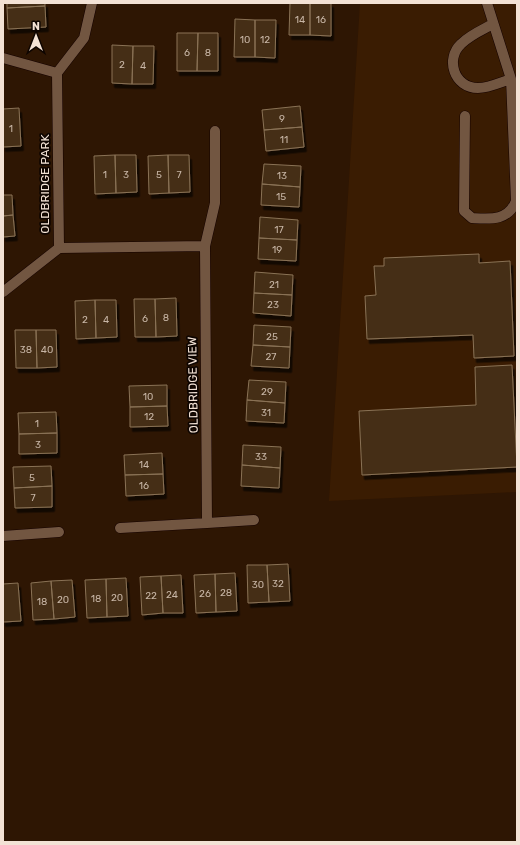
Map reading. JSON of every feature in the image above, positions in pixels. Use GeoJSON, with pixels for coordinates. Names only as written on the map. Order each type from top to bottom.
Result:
{"type":"FeatureCollection","features":[{"type":"Feature","properties":{"kind":"street"},"geometry":{"type":"LineString","coordinates":[[3,58],[57,73],[84,38],[92,3]]}},
{"type":"Feature","properties":{"kind":"street"},"geometry":{"type":"LineString","coordinates":[[465,116],[464,211],[472,218],[503,217],[508,214],[516,201],[511,79],[486,3]]}},
{"type":"Feature","properties":{"kind":"street"},"geometry":{"type":"LineString","coordinates":[[493,24],[460,44],[452,61],[453,70],[459,80],[465,85],[477,88],[511,79]]}},
{"type":"Feature","properties":{"kind":"street","name":"OLDBRIDGE PARK"},"geometry":{"type":"LineString","coordinates":[[3,292],[59,248],[57,73]]}},
{"type":"Feature","properties":{"kind":"street","name":"OLDBRIDGE VIEW"},"geometry":{"type":"LineString","coordinates":[[207,523],[205,246],[215,204],[215,131]]}},
{"type":"Feature","properties":{"kind":"street"},"geometry":{"type":"LineString","coordinates":[[59,248],[205,246]]}},
{"type":"Feature","properties":{"kind":"street"},"geometry":{"type":"LineString","coordinates":[[120,528],[254,520]]}},
{"type":"Feature","properties":{"kind":"street"},"geometry":{"type":"LineString","coordinates":[[3,536],[59,532]]}},
{"type":"Feature","properties":{"kind":"shaded area"},"geometry":{"type":"Polygon","coordinates":[[[360,3],[517,3],[517,492],[329,501],[360,3]]]}},
{"type":"Feature","properties":{"kind":"building"},"geometry":{"type":"Polygon","coordinates":[[[7,3],[45,3],[45,6],[7,8],[7,3]]]}},
{"type":"Feature","properties":{"kind":"building"},"geometry":{"type":"Polygon","coordinates":[[[290,3],[310,3],[310,35],[289,35],[290,3]]]}},
{"type":"Feature","properties":{"kind":"building"},"geometry":{"type":"Polygon","coordinates":[[[310,3],[331,3],[331,36],[310,35],[310,3]]]}},
{"type":"Feature","properties":{"kind":"building"},"geometry":{"type":"Polygon","coordinates":[[[45,6],[46,27],[8,29],[7,8],[45,6]]]}},
{"type":"Feature","properties":{"kind":"building"},"geometry":{"type":"Polygon","coordinates":[[[235,19],[255,20],[255,57],[234,57],[235,19]]]}},
{"type":"Feature","properties":{"kind":"building"},"geometry":{"type":"Polygon","coordinates":[[[255,20],[276,20],[275,58],[255,57],[255,20]]]}},
{"type":"Feature","properties":{"kind":"building"},"geometry":{"type":"Polygon","coordinates":[[[177,33],[198,33],[197,71],[177,71],[177,33]]]}},
{"type":"Feature","properties":{"kind":"building"},"geometry":{"type":"Polygon","coordinates":[[[198,33],[218,33],[218,71],[197,71],[198,33]]]}},
{"type":"Feature","properties":{"kind":"building"},"geometry":{"type":"Polygon","coordinates":[[[112,45],[133,46],[132,84],[112,83],[112,45]]]}},
{"type":"Feature","properties":{"kind":"building"},"geometry":{"type":"Polygon","coordinates":[[[133,46],[154,46],[153,84],[132,84],[133,46]]]}},
{"type":"Feature","properties":{"kind":"building"},"geometry":{"type":"Polygon","coordinates":[[[300,106],[302,127],[264,130],[262,110],[300,106]]]}},
{"type":"Feature","properties":{"kind":"building"},"geometry":{"type":"Polygon","coordinates":[[[19,108],[21,146],[3,147],[3,109],[19,108]]]}},
{"type":"Feature","properties":{"kind":"building"},"geometry":{"type":"Polygon","coordinates":[[[302,127],[304,147],[266,151],[264,130],[302,127]]]}},
{"type":"Feature","properties":{"kind":"building"},"geometry":{"type":"Polygon","coordinates":[[[115,155],[116,193],[95,194],[94,156],[115,155]]]}},
{"type":"Feature","properties":{"kind":"building"},"geometry":{"type":"Polygon","coordinates":[[[115,155],[136,155],[137,192],[116,193],[115,155]]]}},
{"type":"Feature","properties":{"kind":"building"},"geometry":{"type":"Polygon","coordinates":[[[168,155],[169,193],[149,194],[148,156],[168,155]]]}},
{"type":"Feature","properties":{"kind":"building"},"geometry":{"type":"Polygon","coordinates":[[[168,155],[189,155],[190,192],[169,193],[168,155]]]}},
{"type":"Feature","properties":{"kind":"building"},"geometry":{"type":"Polygon","coordinates":[[[264,164],[301,166],[300,187],[262,184],[264,164]]]}},
{"type":"Feature","properties":{"kind":"building"},"geometry":{"type":"Polygon","coordinates":[[[262,184],[300,187],[299,207],[261,205],[262,184]]]}},
{"type":"Feature","properties":{"kind":"building"},"geometry":{"type":"Polygon","coordinates":[[[3,195],[12,195],[13,215],[3,216],[3,195]]]}},
{"type":"Feature","properties":{"kind":"building"},"geometry":{"type":"Polygon","coordinates":[[[13,215],[15,236],[3,237],[3,216],[13,215]]]}},
{"type":"Feature","properties":{"kind":"building"},"geometry":{"type":"Polygon","coordinates":[[[260,217],[298,220],[297,240],[259,238],[260,217]]]}},
{"type":"Feature","properties":{"kind":"building"},"geometry":{"type":"Polygon","coordinates":[[[259,238],[297,240],[296,261],[258,259],[259,238]]]}},
{"type":"Feature","properties":{"kind":"building"},"geometry":{"type":"Polygon","coordinates":[[[479,254],[479,263],[510,261],[514,356],[474,358],[473,335],[367,339],[365,296],[376,295],[374,266],[384,266],[384,258],[479,254]]]}},
{"type":"Feature","properties":{"kind":"building"},"geometry":{"type":"Polygon","coordinates":[[[255,272],[293,275],[292,295],[254,293],[255,272]]]}},
{"type":"Feature","properties":{"kind":"building"},"geometry":{"type":"Polygon","coordinates":[[[254,293],[292,295],[291,316],[253,313],[254,293]]]}},
{"type":"Feature","properties":{"kind":"building"},"geometry":{"type":"Polygon","coordinates":[[[176,298],[177,336],[156,337],[155,299],[176,298]]]}},
{"type":"Feature","properties":{"kind":"building"},"geometry":{"type":"Polygon","coordinates":[[[134,299],[155,299],[156,337],[135,337],[134,299]]]}},
{"type":"Feature","properties":{"kind":"building"},"geometry":{"type":"Polygon","coordinates":[[[95,300],[96,338],[76,339],[75,301],[95,300]]]}},
{"type":"Feature","properties":{"kind":"building"},"geometry":{"type":"Polygon","coordinates":[[[95,300],[116,300],[117,337],[96,338],[95,300]]]}},
{"type":"Feature","properties":{"kind":"building"},"geometry":{"type":"Polygon","coordinates":[[[254,325],[291,327],[290,347],[253,345],[254,325]]]}},
{"type":"Feature","properties":{"kind":"building"},"geometry":{"type":"Polygon","coordinates":[[[15,330],[36,330],[37,368],[16,368],[15,330]]]}},
{"type":"Feature","properties":{"kind":"building"},"geometry":{"type":"Polygon","coordinates":[[[36,330],[56,330],[57,367],[37,368],[36,330]]]}},
{"type":"Feature","properties":{"kind":"building"},"geometry":{"type":"Polygon","coordinates":[[[253,345],[290,347],[289,368],[251,366],[253,345]]]}},
{"type":"Feature","properties":{"kind":"building"},"geometry":{"type":"Polygon","coordinates":[[[512,365],[517,467],[362,475],[359,411],[476,405],[475,367],[512,365]]]}},
{"type":"Feature","properties":{"kind":"building"},"geometry":{"type":"Polygon","coordinates":[[[249,380],[286,382],[285,403],[247,400],[249,380]]]}},
{"type":"Feature","properties":{"kind":"building"},"geometry":{"type":"Polygon","coordinates":[[[167,385],[167,406],[130,407],[129,386],[167,385]]]}},
{"type":"Feature","properties":{"kind":"building"},"geometry":{"type":"Polygon","coordinates":[[[247,400],[285,403],[284,423],[246,421],[247,400]]]}},
{"type":"Feature","properties":{"kind":"building"},"geometry":{"type":"Polygon","coordinates":[[[167,406],[168,426],[130,427],[130,407],[167,406]]]}},
{"type":"Feature","properties":{"kind":"building"},"geometry":{"type":"Polygon","coordinates":[[[56,412],[57,433],[19,434],[18,413],[56,412]]]}},
{"type":"Feature","properties":{"kind":"building"},"geometry":{"type":"Polygon","coordinates":[[[57,433],[57,453],[19,454],[19,434],[57,433]]]}},
{"type":"Feature","properties":{"kind":"building"},"geometry":{"type":"Polygon","coordinates":[[[243,445],[281,447],[280,468],[242,465],[243,445]]]}},
{"type":"Feature","properties":{"kind":"building"},"geometry":{"type":"Polygon","coordinates":[[[162,453],[163,474],[125,475],[124,455],[162,453]]]}},
{"type":"Feature","properties":{"kind":"building"},"geometry":{"type":"Polygon","coordinates":[[[242,465],[280,468],[279,488],[241,486],[242,465]]]}},
{"type":"Feature","properties":{"kind":"building"},"geometry":{"type":"Polygon","coordinates":[[[51,466],[52,486],[14,488],[13,467],[51,466]]]}},
{"type":"Feature","properties":{"kind":"building"},"geometry":{"type":"Polygon","coordinates":[[[163,474],[164,494],[126,496],[125,475],[163,474]]]}},
{"type":"Feature","properties":{"kind":"building"},"geometry":{"type":"Polygon","coordinates":[[[52,486],[52,507],[15,508],[14,488],[52,486]]]}},
{"type":"Feature","properties":{"kind":"building"},"geometry":{"type":"Polygon","coordinates":[[[288,564],[290,601],[269,602],[267,565],[288,564]]]}},
{"type":"Feature","properties":{"kind":"building"},"geometry":{"type":"Polygon","coordinates":[[[247,565],[267,565],[269,602],[248,603],[247,565]]]}},
{"type":"Feature","properties":{"kind":"building"},"geometry":{"type":"Polygon","coordinates":[[[235,573],[237,611],[216,612],[215,574],[235,573]]]}},
{"type":"Feature","properties":{"kind":"building"},"geometry":{"type":"Polygon","coordinates":[[[215,574],[216,612],[196,613],[194,575],[215,574]]]}},
{"type":"Feature","properties":{"kind":"building"},"geometry":{"type":"Polygon","coordinates":[[[181,575],[183,613],[163,613],[161,576],[181,575]]]}},
{"type":"Feature","properties":{"kind":"building"},"geometry":{"type":"Polygon","coordinates":[[[161,576],[163,613],[142,615],[140,577],[161,576]]]}},
{"type":"Feature","properties":{"kind":"building"},"geometry":{"type":"Polygon","coordinates":[[[126,578],[128,616],[107,617],[106,579],[126,578]]]}},
{"type":"Feature","properties":{"kind":"building"},"geometry":{"type":"Polygon","coordinates":[[[106,579],[107,617],[87,618],[85,580],[106,579]]]}},
{"type":"Feature","properties":{"kind":"building"},"geometry":{"type":"Polygon","coordinates":[[[72,580],[75,617],[54,619],[51,581],[72,580]]]}},
{"type":"Feature","properties":{"kind":"building"},"geometry":{"type":"Polygon","coordinates":[[[51,581],[54,619],[33,620],[31,583],[51,581]]]}},
{"type":"Feature","properties":{"kind":"building"},"geometry":{"type":"Polygon","coordinates":[[[18,583],[21,621],[3,622],[3,584],[18,583]]]}}]}
